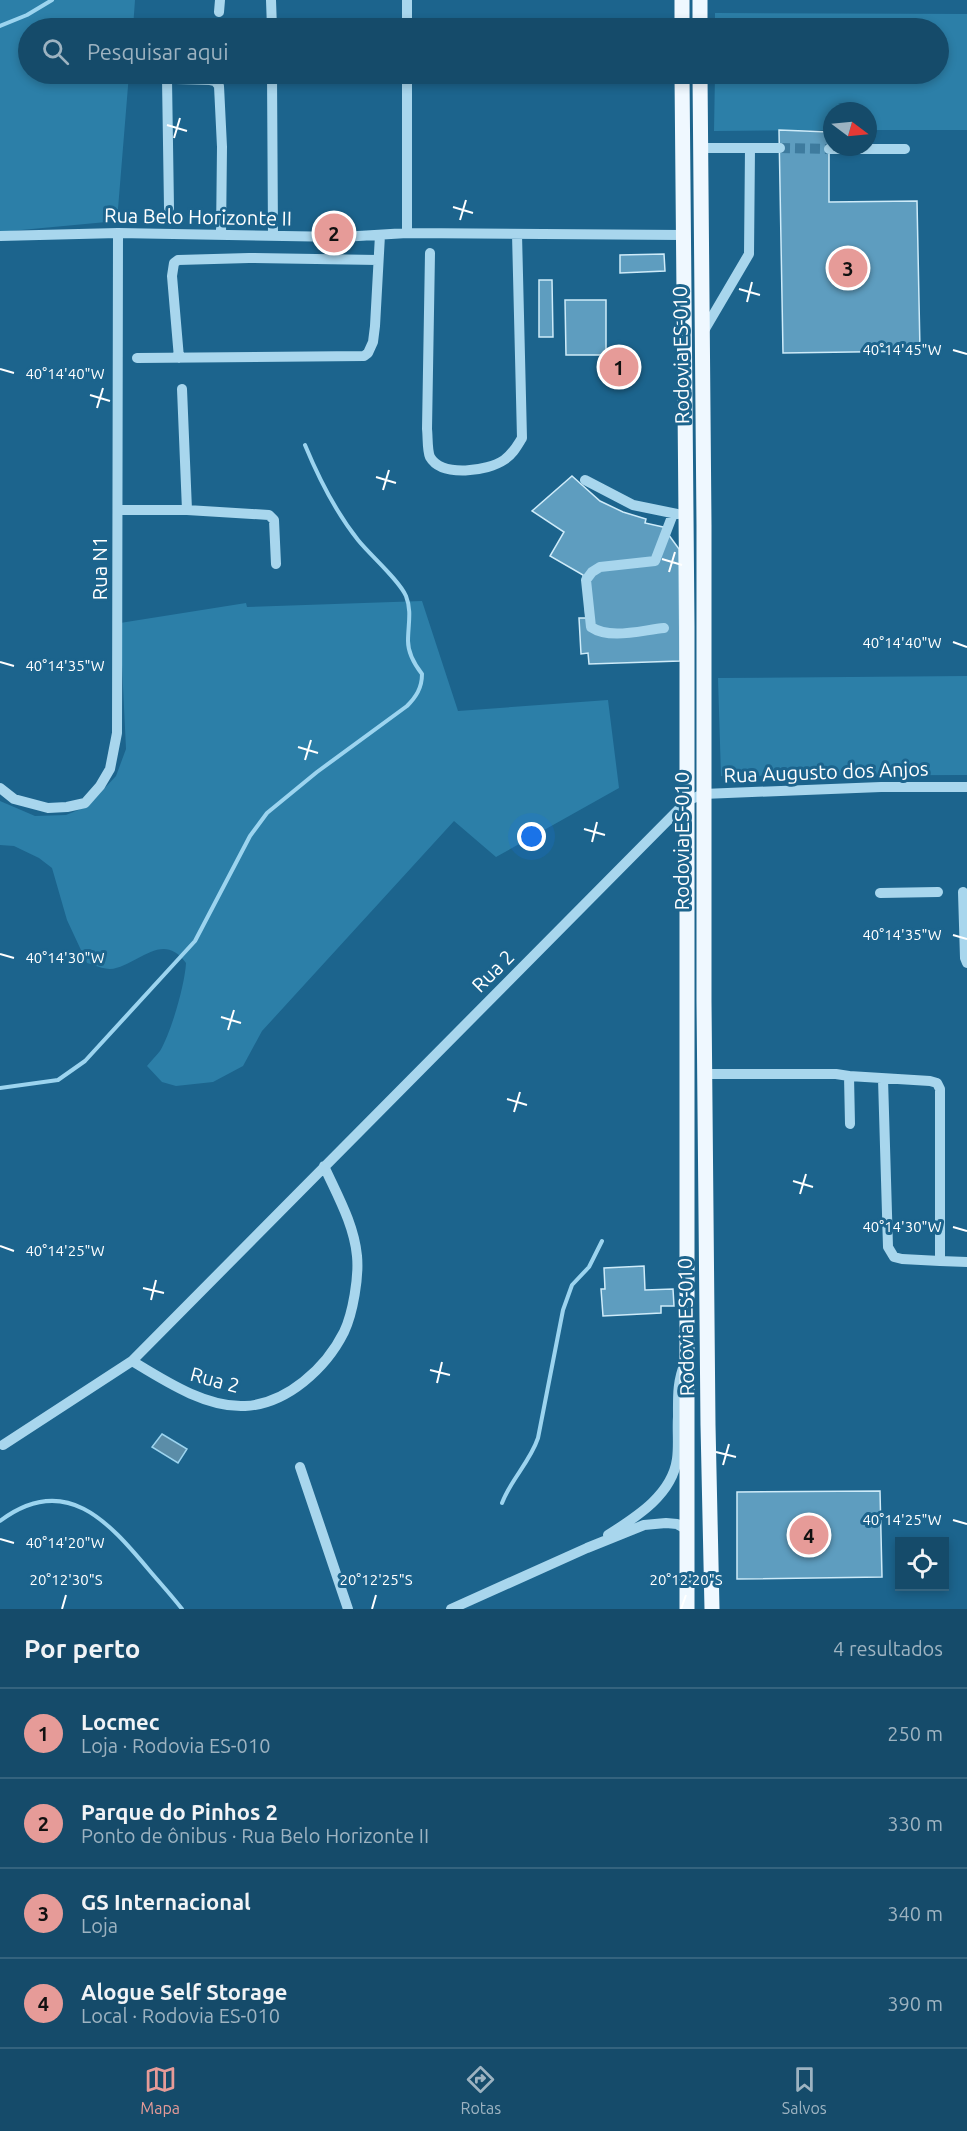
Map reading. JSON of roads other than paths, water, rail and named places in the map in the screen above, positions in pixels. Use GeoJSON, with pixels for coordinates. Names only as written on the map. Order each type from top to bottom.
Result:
{"type":"FeatureCollection","features":[{"type":"Feature","properties":{"kind":"main road"},"geometry":{"type":"LineString","coordinates":[[682,0],[682,18]]}},
{"type":"Feature","properties":{"kind":"main road"},"geometry":{"type":"LineString","coordinates":[[700,0],[700,18]]}},
{"type":"Feature","properties":{"kind":"main road","name":"Rodovia ES-010"},"geometry":{"type":"LineString","coordinates":[[682,84],[680,514],[687,801],[687,1609]]}},
{"type":"Feature","properties":{"kind":"main road","name":"Rodovia ES-010"},"geometry":{"type":"LineString","coordinates":[[700,84],[705,1074],[712,1609]]}},
{"type":"Feature","properties":{"kind":"main road"},"geometry":{"type":"LineString","coordinates":[[688,1530],[701,1542],[711,1562]]}},
{"type":"Feature","properties":{"kind":"street"},"geometry":{"type":"LineString","coordinates":[[219,12],[220,0]]}},
{"type":"Feature","properties":{"kind":"street"},"geometry":{"type":"LineString","coordinates":[[272,0],[272,18]]}},
{"type":"Feature","properties":{"kind":"street"},"geometry":{"type":"LineString","coordinates":[[406,0],[407,18]]}},
{"type":"Feature","properties":{"kind":"street"},"geometry":{"type":"LineString","coordinates":[[167,84],[168,208]]}},
{"type":"Feature","properties":{"kind":"street"},"geometry":{"type":"LineString","coordinates":[[217,84],[222,147],[221,235]]}},
{"type":"Feature","properties":{"kind":"street"},"geometry":{"type":"LineString","coordinates":[[272,84],[273,236]]}},
{"type":"Feature","properties":{"kind":"street"},"geometry":{"type":"LineString","coordinates":[[407,84],[408,233]]}},
{"type":"Feature","properties":{"kind":"street"},"geometry":{"type":"LineString","coordinates":[[701,148],[780,148]]}},
{"type":"Feature","properties":{"kind":"street"},"geometry":{"type":"LineString","coordinates":[[702,335],[749,254],[750,148]]}},
{"type":"Feature","properties":{"kind":"street"},"geometry":{"type":"LineString","coordinates":[[877,149],[905,149]]}},
{"type":"Feature","properties":{"kind":"street","name":"Rua Belo Horizonte II"},"geometry":{"type":"LineString","coordinates":[[0,236],[118,233],[342,237],[408,233],[683,235]]}},
{"type":"Feature","properties":{"kind":"street","name":"Rua N1"},"geometry":{"type":"LineString","coordinates":[[0,788],[15,799],[33,805],[48,808],[67,807],[85,803],[100,786],[110,769],[117,733],[118,233]]}},
{"type":"Feature","properties":{"kind":"street"},"geometry":{"type":"LineString","coordinates":[[429,253],[427,429],[429,456],[436,464],[446,469],[472,471],[503,461],[513,453],[522,438],[517,234]]}},
{"type":"Feature","properties":{"kind":"street"},"geometry":{"type":"LineString","coordinates":[[137,358],[364,356],[373,342],[380,235]]}},
{"type":"Feature","properties":{"kind":"street"},"geometry":{"type":"LineString","coordinates":[[179,358],[172,276],[174,263],[178,260],[249,258],[378,260]]}},
{"type":"Feature","properties":{"kind":"street"},"geometry":{"type":"LineString","coordinates":[[183,389],[187,510]]}},
{"type":"Feature","properties":{"kind":"street"},"geometry":{"type":"LineString","coordinates":[[585,480],[633,505],[680,514],[655,561],[600,567],[586,580],[591,627],[599,633],[664,628]]}},
{"type":"Feature","properties":{"kind":"street"},"geometry":{"type":"LineString","coordinates":[[118,510],[187,510],[272,516],[276,564]]}},
{"type":"Feature","properties":{"kind":"street","name":"Rua Augusto dos Anjos"},"geometry":{"type":"LineString","coordinates":[[687,801],[703,794],[881,787],[967,787]]}},
{"type":"Feature","properties":{"kind":"street","name":"Rua 2"},"geometry":{"type":"LineString","coordinates":[[3,1445],[132,1361],[687,801]]}},
{"type":"Feature","properties":{"kind":"street"},"geometry":{"type":"LineString","coordinates":[[880,892],[938,892]]}},
{"type":"Feature","properties":{"kind":"street"},"geometry":{"type":"LineString","coordinates":[[963,892],[967,963]]}},
{"type":"Feature","properties":{"kind":"street"},"geometry":{"type":"LineString","coordinates":[[705,1074],[836,1074],[937,1083],[940,1089],[940,1261]]}},
{"type":"Feature","properties":{"kind":"street"},"geometry":{"type":"LineString","coordinates":[[849,1076],[850,1124]]}},
{"type":"Feature","properties":{"kind":"street"},"geometry":{"type":"LineString","coordinates":[[883,1079],[888,1247],[894,1257],[902,1259],[967,1262]]}},
{"type":"Feature","properties":{"kind":"street","name":"Rua 2"},"geometry":{"type":"LineString","coordinates":[[132,1361],[182,1391],[224,1404],[244,1407],[269,1403],[297,1387],[325,1361],[345,1331],[355,1296],[357,1256],[348,1216],[324,1166]]}},
{"type":"Feature","properties":{"kind":"street"},"geometry":{"type":"LineString","coordinates":[[587,1548],[634,1518],[656,1499],[669,1482],[677,1460],[678,1379],[688,1353]]}},
{"type":"Feature","properties":{"kind":"street"},"geometry":{"type":"LineString","coordinates":[[300,1467],[348,1609]]}},
{"type":"Feature","properties":{"kind":"street"},"geometry":{"type":"LineString","coordinates":[[451,1609],[644,1525],[677,1524],[688,1530]]}},
{"type":"Feature","properties":{"kind":"waterway"},"geometry":{"type":"LineString","coordinates":[[20,18],[52,0]]}},
{"type":"Feature","properties":{"kind":"waterway"},"geometry":{"type":"LineString","coordinates":[[0,26],[18,19]]}},
{"type":"Feature","properties":{"kind":"waterway"},"geometry":{"type":"LineString","coordinates":[[0,1088],[58,1080],[85,1061],[195,941],[250,836],[267,813],[317,772],[407,706],[418,692],[422,674],[409,650],[409,613],[406,596],[342,518],[305,445]]}},
{"type":"Feature","properties":{"kind":"waterway"},"geometry":{"type":"LineString","coordinates":[[502,1503],[538,1438],[563,1310],[572,1285],[589,1267],[602,1241]]}},
{"type":"Feature","properties":{"kind":"waterway"},"geometry":{"type":"LineString","coordinates":[[0,1521],[23,1507],[45,1501],[65,1502],[84,1509],[118,1535],[182,1609]]}},
{"type":"Feature","properties":{"kind":"tunnel"},"geometry":{"type":"LineString","coordinates":[[780,148],[823,149]]}},
{"type":"Feature","properties":{"kind":"place","name":"Parque do Pinhos 2"},"geometry":{"type":"Point","coordinates":[334,233]}},
{"type":"Feature","properties":{"kind":"place","name":"GS Internacional"},"geometry":{"type":"Point","coordinates":[848,268]}},
{"type":"Feature","properties":{"kind":"place","name":"Locmec"},"geometry":{"type":"Point","coordinates":[619,367]}},
{"type":"Feature","properties":{"kind":"place","name":"Alogue Self Storage"},"geometry":{"type":"Point","coordinates":[809,1535]}}]}
